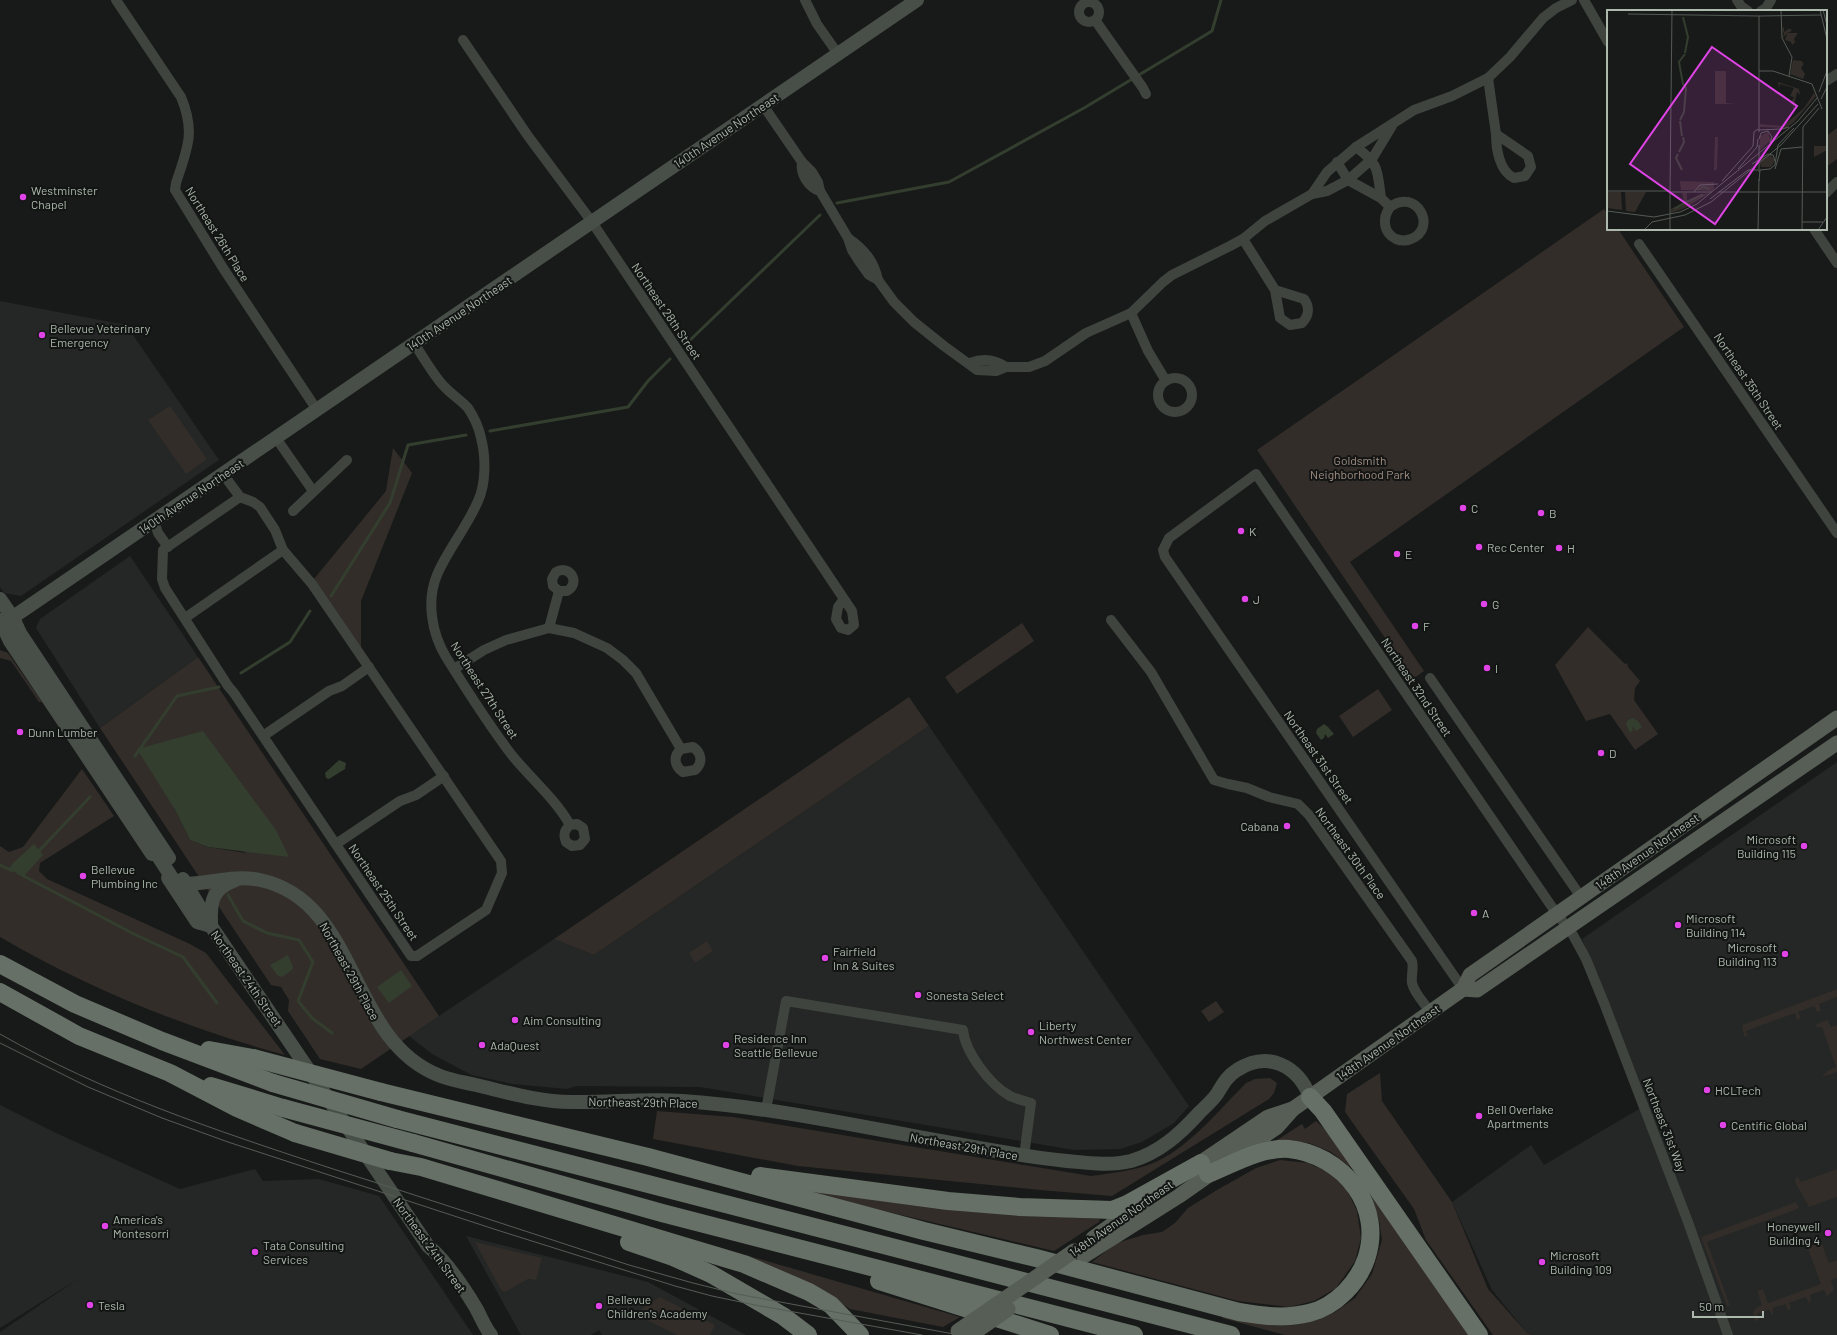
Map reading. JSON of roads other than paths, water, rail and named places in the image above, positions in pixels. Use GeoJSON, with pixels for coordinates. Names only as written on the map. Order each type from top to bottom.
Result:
{"type":"FeatureCollection","features":[{"type":"Feature","properties":{"kind":"highway"},"geometry":{"type":"LineString","coordinates":[[0,964],[74,1004],[162,1042],[273,1083],[397,1118],[1231,1335]]}},
{"type":"Feature","properties":{"kind":"highway"},"geometry":{"type":"LineString","coordinates":[[0,992],[79,1036],[170,1073],[283,1108],[662,1213],[1134,1335]]}},
{"type":"Feature","properties":{"kind":"highway"},"geometry":{"type":"LineString","coordinates":[[162,1042],[253,1058],[381,1092],[648,1157],[924,1231],[1036,1258],[1239,1312],[1272,1317],[1291,1317],[1310,1313],[1326,1306],[1340,1297],[1352,1284],[1362,1269],[1368,1256],[1371,1225],[1365,1205],[1357,1188],[1335,1166],[1318,1157],[1289,1149],[1260,1153],[1205,1169],[1117,1209],[1076,1210],[1020,1208],[912,1197],[736,1173],[648,1157]]}},
{"type":"Feature","properties":{"kind":"highway"},"geometry":{"type":"LineString","coordinates":[[170,1073],[237,1108],[295,1133],[744,1264],[809,1292],[831,1305],[860,1335]]}},
{"type":"Feature","properties":{"kind":"highway"},"geometry":{"type":"LineString","coordinates":[[1310,1097],[1324,1111],[1479,1335]]}},
{"type":"Feature","properties":{"kind":"highway"},"geometry":{"type":"LineString","coordinates":[[441,1176],[694,1266],[726,1282],[784,1316],[808,1335]]}},
{"type":"Feature","properties":{"kind":"highway"},"geometry":{"type":"LineString","coordinates":[[662,1213],[714,1232],[904,1288],[1050,1335]]}},
{"type":"Feature","properties":{"kind":"main road","name":"148th Avenue Northeast"},"geometry":{"type":"LineString","coordinates":[[961,1334],[1205,1169],[1268,1117],[1293,1109],[1431,1013],[1463,989],[1470,975],[1837,718]]}},
{"type":"Feature","properties":{"kind":"main road","name":"148th Avenue Northeast"},"geometry":{"type":"LineString","coordinates":[[1463,989],[1477,990],[1837,743]]}},
{"type":"Feature","properties":{"kind":"street","name":"Northeast 26th Place"},"geometry":{"type":"LineString","coordinates":[[116,0],[181,97],[187,112],[190,127],[189,142],[175,190],[223,268],[317,410]]}},
{"type":"Feature","properties":{"kind":"street"},"geometry":{"type":"LineString","coordinates":[[805,0],[817,24],[838,54]]}},
{"type":"Feature","properties":{"kind":"street","name":"140th Avenue Northeast"},"geometry":{"type":"LineString","coordinates":[[4,622],[917,0]]}},
{"type":"Feature","properties":{"kind":"street"},"geometry":{"type":"LineString","coordinates":[[1312,194],[1327,172],[1356,147],[1392,126],[1414,110],[1452,96],[1488,78],[1510,57],[1543,18],[1556,8],[1572,0]]}},
{"type":"Feature","properties":{"kind":"street"},"geometry":{"type":"LineString","coordinates":[[1584,0],[1607,40]]}},
{"type":"Feature","properties":{"kind":"street"},"geometry":{"type":"LineString","coordinates":[[1737,0],[1741,6],[1747,10]]}},
{"type":"Feature","properties":{"kind":"street"},"geometry":{"type":"LineString","coordinates":[[1763,10],[1766,8],[1771,0]]}},
{"type":"Feature","properties":{"kind":"street"},"geometry":{"type":"LineString","coordinates":[[1082,2],[1079,9],[1080,16],[1085,21],[1095,20],[1140,83],[1146,94]]}},
{"type":"Feature","properties":{"kind":"street","name":"Northeast 28th Street"},"geometry":{"type":"LineString","coordinates":[[463,40],[528,136],[592,222],[844,599]]}},
{"type":"Feature","properties":{"kind":"street"},"geometry":{"type":"LineString","coordinates":[[1827,80],[1837,74]]}},
{"type":"Feature","properties":{"kind":"street"},"geometry":{"type":"LineString","coordinates":[[1488,78],[1496,134]]}},
{"type":"Feature","properties":{"kind":"street"},"geometry":{"type":"LineString","coordinates":[[762,105],[802,162],[812,172],[818,182],[820,191],[848,238],[852,250],[869,275],[878,280],[894,302],[914,322],[944,346],[970,363],[977,370],[985,371],[1029,367],[1045,361],[1086,333],[1131,313],[1172,275],[1242,239],[1265,221],[1312,194],[1327,191],[1348,180],[1372,159],[1392,126]]}},
{"type":"Feature","properties":{"kind":"street"},"geometry":{"type":"LineString","coordinates":[[1356,147],[1372,159],[1378,172],[1381,198]]}},
{"type":"Feature","properties":{"kind":"street"},"geometry":{"type":"LineString","coordinates":[[1337,162],[1348,180],[1381,198],[1390,207]]}},
{"type":"Feature","properties":{"kind":"street"},"geometry":{"type":"LineString","coordinates":[[1827,192],[1837,182]]}},
{"type":"Feature","properties":{"kind":"street"},"geometry":{"type":"LineString","coordinates":[[1815,230],[1837,263]]}},
{"type":"Feature","properties":{"kind":"street"},"geometry":{"type":"LineString","coordinates":[[1242,239],[1275,290]]}},
{"type":"Feature","properties":{"kind":"street","name":"Northeast 35th Street"},"geometry":{"type":"LineString","coordinates":[[1639,244],[1837,533]]}},
{"type":"Feature","properties":{"kind":"street"},"geometry":{"type":"LineString","coordinates":[[1131,313],[1148,351],[1166,381]]}},
{"type":"Feature","properties":{"kind":"street","name":"Northeast 27th Street"},"geometry":{"type":"LineString","coordinates":[[414,343],[442,384],[468,408],[476,422],[482,440],[483,485],[478,501],[436,576],[432,607],[434,629],[440,646],[454,669],[511,754],[547,794],[570,825]]}},
{"type":"Feature","properties":{"kind":"street"},"geometry":{"type":"LineString","coordinates":[[276,438],[313,492]]}},
{"type":"Feature","properties":{"kind":"street"},"geometry":{"type":"LineString","coordinates":[[293,511],[347,460]]}},
{"type":"Feature","properties":{"kind":"street","name":"Northeast 25th Street"},"geometry":{"type":"LineString","coordinates":[[168,546],[163,550],[162,579],[165,588],[220,674],[411,956],[417,956],[486,910],[502,873],[501,861],[312,584],[284,550],[275,530],[260,507],[253,502],[240,497],[222,474]]}},
{"type":"Feature","properties":{"kind":"street","name":"Northeast 31st Street"},"geometry":{"type":"LineString","coordinates":[[1256,474],[1169,538],[1163,550],[1165,557],[1463,989]]}},
{"type":"Feature","properties":{"kind":"street","name":"Northeast 32nd Street"},"geometry":{"type":"LineString","coordinates":[[1256,474],[1556,914],[1568,928]]}},
{"type":"Feature","properties":{"kind":"street"},"geometry":{"type":"LineString","coordinates":[[154,520],[158,533],[168,546],[240,497]]}},
{"type":"Feature","properties":{"kind":"street"},"geometry":{"type":"LineString","coordinates":[[185,618],[284,550]]}},
{"type":"Feature","properties":{"kind":"street"},"geometry":{"type":"LineString","coordinates":[[549,628],[559,591]]}},
{"type":"Feature","properties":{"kind":"street","name":"Northeast 24th Street"},"geometry":{"type":"LineString","coordinates":[[0,599],[4,622],[10,641],[197,922],[211,926],[428,1246],[439,1254],[476,1308],[481,1321],[491,1335]]}},
{"type":"Feature","properties":{"kind":"street","name":"Northeast 30th Place"},"geometry":{"type":"LineString","coordinates":[[1111,620],[1151,672],[1214,780],[1248,788],[1269,797],[1298,804],[1309,815],[1412,961],[1413,966],[1411,974],[1413,986],[1431,1013]]}},
{"type":"Feature","properties":{"kind":"street"},"geometry":{"type":"LineString","coordinates":[[4,622],[20,633],[187,884],[211,926]]}},
{"type":"Feature","properties":{"kind":"street"},"geometry":{"type":"LineString","coordinates":[[454,669],[484,650],[506,640],[549,628],[574,633],[607,648],[623,660],[636,673],[681,749]]}},
{"type":"Feature","properties":{"kind":"street"},"geometry":{"type":"LineString","coordinates":[[263,736],[328,691],[342,686],[369,667]]}},
{"type":"Feature","properties":{"kind":"street","name":"Northeast 32nd Street"},"geometry":{"type":"LineString","coordinates":[[1430,678],[1581,897]]}},
{"type":"Feature","properties":{"kind":"street"},"geometry":{"type":"LineString","coordinates":[[336,844],[400,801],[416,795],[444,776]]}},
{"type":"Feature","properties":{"kind":"street"},"geometry":{"type":"LineString","coordinates":[[148,847],[154,850],[176,884],[187,884]]}},
{"type":"Feature","properties":{"kind":"street","name":"Northeast 29th Place"},"geometry":{"type":"LineString","coordinates":[[187,884],[232,877],[260,880],[281,887],[299,897],[314,909],[341,950],[374,1017],[385,1033],[416,1063],[437,1075],[511,1094],[568,1102],[679,1101],[766,1110],[1024,1156],[1096,1164],[1130,1161],[1151,1154],[1185,1129],[1217,1094],[1222,1084],[1238,1070],[1250,1064],[1268,1061],[1286,1068],[1300,1078],[1304,1083],[1310,1097]]}},
{"type":"Feature","properties":{"kind":"street"},"geometry":{"type":"LineString","coordinates":[[211,926],[211,903],[216,894],[225,884],[242,878]]}},
{"type":"Feature","properties":{"kind":"street","name":"Northeast 31st Way"},"geometry":{"type":"LineString","coordinates":[[1568,928],[1586,959],[1604,1003],[1688,1222],[1728,1335]]}},
{"type":"Feature","properties":{"kind":"street"},"geometry":{"type":"LineString","coordinates":[[766,1110],[786,1001],[963,1030],[964,1039],[972,1055],[995,1085],[1011,1097],[1031,1103],[1024,1156]]}},
{"type":"Feature","properties":{"kind":"waterway"},"geometry":{"type":"LineString","coordinates":[[837,203],[949,182],[1084,108],[1212,31],[1221,0]]}},
{"type":"Feature","properties":{"kind":"waterway"},"geometry":{"type":"LineString","coordinates":[[686,344],[820,215]]}},
{"type":"Feature","properties":{"kind":"waterway"},"geometry":{"type":"LineString","coordinates":[[490,431],[628,407],[648,381],[670,359]]}},
{"type":"Feature","properties":{"kind":"waterway"},"geometry":{"type":"LineString","coordinates":[[331,596],[390,503],[408,445],[466,435]]}},
{"type":"Feature","properties":{"kind":"waterway"},"geometry":{"type":"LineString","coordinates":[[241,673],[290,642],[310,611]]}},
{"type":"Feature","properties":{"kind":"waterway"},"geometry":{"type":"LineString","coordinates":[[135,756],[177,696],[219,687]]}},
{"type":"Feature","properties":{"kind":"waterway"},"geometry":{"type":"LineString","coordinates":[[37,853],[90,797]]}},
{"type":"Feature","properties":{"kind":"waterway"},"geometry":{"type":"LineString","coordinates":[[0,865],[13,871]]}},
{"type":"Feature","properties":{"kind":"waterway"},"geometry":{"type":"LineString","coordinates":[[18,873],[134,934],[183,957],[217,1003]]}},
{"type":"Feature","properties":{"kind":"waterway"},"geometry":{"type":"LineString","coordinates":[[228,895],[243,921],[267,933],[299,940],[313,962],[298,1001],[312,1018],[332,1033]]}},
{"type":"Feature","properties":{"kind":"tram line"},"geometry":{"type":"LineString","coordinates":[[0,1034],[79,1074],[160,1109],[327,1167],[629,1265],[737,1294],[959,1335]]}},
{"type":"Feature","properties":{"kind":"tram line"},"geometry":{"type":"LineString","coordinates":[[0,1043],[88,1087],[162,1118],[228,1142],[500,1231],[675,1286],[712,1296],[922,1335]]}},
{"type":"Feature","properties":{"kind":"place","name":"Westminster Chapel"},"geometry":{"type":"Point","coordinates":[23,197]}},
{"type":"Feature","properties":{"kind":"place","name":"Bellevue Veterinary Emergency"},"geometry":{"type":"Point","coordinates":[42,335]}},
{"type":"Feature","properties":{"kind":"place","name":"C"},"geometry":{"type":"Point","coordinates":[1463,508]}},
{"type":"Feature","properties":{"kind":"place","name":"B"},"geometry":{"type":"Point","coordinates":[1541,513]}},
{"type":"Feature","properties":{"kind":"place","name":"K"},"geometry":{"type":"Point","coordinates":[1241,531]}},
{"type":"Feature","properties":{"kind":"place","name":"Rec Center"},"geometry":{"type":"Point","coordinates":[1479,547]}},
{"type":"Feature","properties":{"kind":"place","name":"H"},"geometry":{"type":"Point","coordinates":[1559,548]}},
{"type":"Feature","properties":{"kind":"place","name":"E"},"geometry":{"type":"Point","coordinates":[1397,554]}},
{"type":"Feature","properties":{"kind":"place","name":"J"},"geometry":{"type":"Point","coordinates":[1245,599]}},
{"type":"Feature","properties":{"kind":"place","name":"G"},"geometry":{"type":"Point","coordinates":[1484,604]}},
{"type":"Feature","properties":{"kind":"place","name":"F"},"geometry":{"type":"Point","coordinates":[1415,626]}},
{"type":"Feature","properties":{"kind":"place","name":"I"},"geometry":{"type":"Point","coordinates":[1487,668]}},
{"type":"Feature","properties":{"kind":"place","name":"Dunn Lumber"},"geometry":{"type":"Point","coordinates":[20,732]}},
{"type":"Feature","properties":{"kind":"place","name":"D"},"geometry":{"type":"Point","coordinates":[1601,753]}},
{"type":"Feature","properties":{"kind":"place","name":"Cabana"},"geometry":{"type":"Point","coordinates":[1287,826]}},
{"type":"Feature","properties":{"kind":"place","name":"Microsoft Building 115"},"geometry":{"type":"Point","coordinates":[1804,846]}},
{"type":"Feature","properties":{"kind":"place","name":"Bellevue Plumbing Inc"},"geometry":{"type":"Point","coordinates":[83,876]}},
{"type":"Feature","properties":{"kind":"place","name":"A"},"geometry":{"type":"Point","coordinates":[1474,913]}},
{"type":"Feature","properties":{"kind":"place","name":"Microsoft Building 114"},"geometry":{"type":"Point","coordinates":[1678,925]}},
{"type":"Feature","properties":{"kind":"place","name":"Microsoft Building 113"},"geometry":{"type":"Point","coordinates":[1785,954]}},
{"type":"Feature","properties":{"kind":"place","name":"Fairfield Inn & Suites"},"geometry":{"type":"Point","coordinates":[825,958]}},
{"type":"Feature","properties":{"kind":"place","name":"Sonesta Select"},"geometry":{"type":"Point","coordinates":[918,995]}},
{"type":"Feature","properties":{"kind":"place","name":"Aim Consulting"},"geometry":{"type":"Point","coordinates":[515,1020]}},
{"type":"Feature","properties":{"kind":"place","name":"Liberty Northwest Center"},"geometry":{"type":"Point","coordinates":[1031,1032]}},
{"type":"Feature","properties":{"kind":"place","name":"AdaQuest"},"geometry":{"type":"Point","coordinates":[482,1045]}},
{"type":"Feature","properties":{"kind":"place","name":"Residence Inn Seattle Bellevue"},"geometry":{"type":"Point","coordinates":[726,1045]}},
{"type":"Feature","properties":{"kind":"place","name":"HCLTech"},"geometry":{"type":"Point","coordinates":[1707,1090]}},
{"type":"Feature","properties":{"kind":"place","name":"Bell Overlake Apartments"},"geometry":{"type":"Point","coordinates":[1479,1116]}},
{"type":"Feature","properties":{"kind":"place","name":"Centific Global"},"geometry":{"type":"Point","coordinates":[1723,1125]}},
{"type":"Feature","properties":{"kind":"place","name":"America's Montesorri"},"geometry":{"type":"Point","coordinates":[105,1226]}},
{"type":"Feature","properties":{"kind":"place","name":"Honeywell Building 4"},"geometry":{"type":"Point","coordinates":[1828,1233]}},
{"type":"Feature","properties":{"kind":"place","name":"Tata Consulting Services"},"geometry":{"type":"Point","coordinates":[255,1252]}},
{"type":"Feature","properties":{"kind":"place","name":"Microsoft Building 109"},"geometry":{"type":"Point","coordinates":[1542,1262]}},
{"type":"Feature","properties":{"kind":"place","name":"Tesla"},"geometry":{"type":"Point","coordinates":[90,1305]}},
{"type":"Feature","properties":{"kind":"place","name":"Bellevue Children's Academy"},"geometry":{"type":"Point","coordinates":[599,1306]}},
{"type":"Feature","properties":{"kind":"park label","name":"Goldsmith Neighborhood Park"},"geometry":{"type":"Point","coordinates":[1360,467]}}]}
